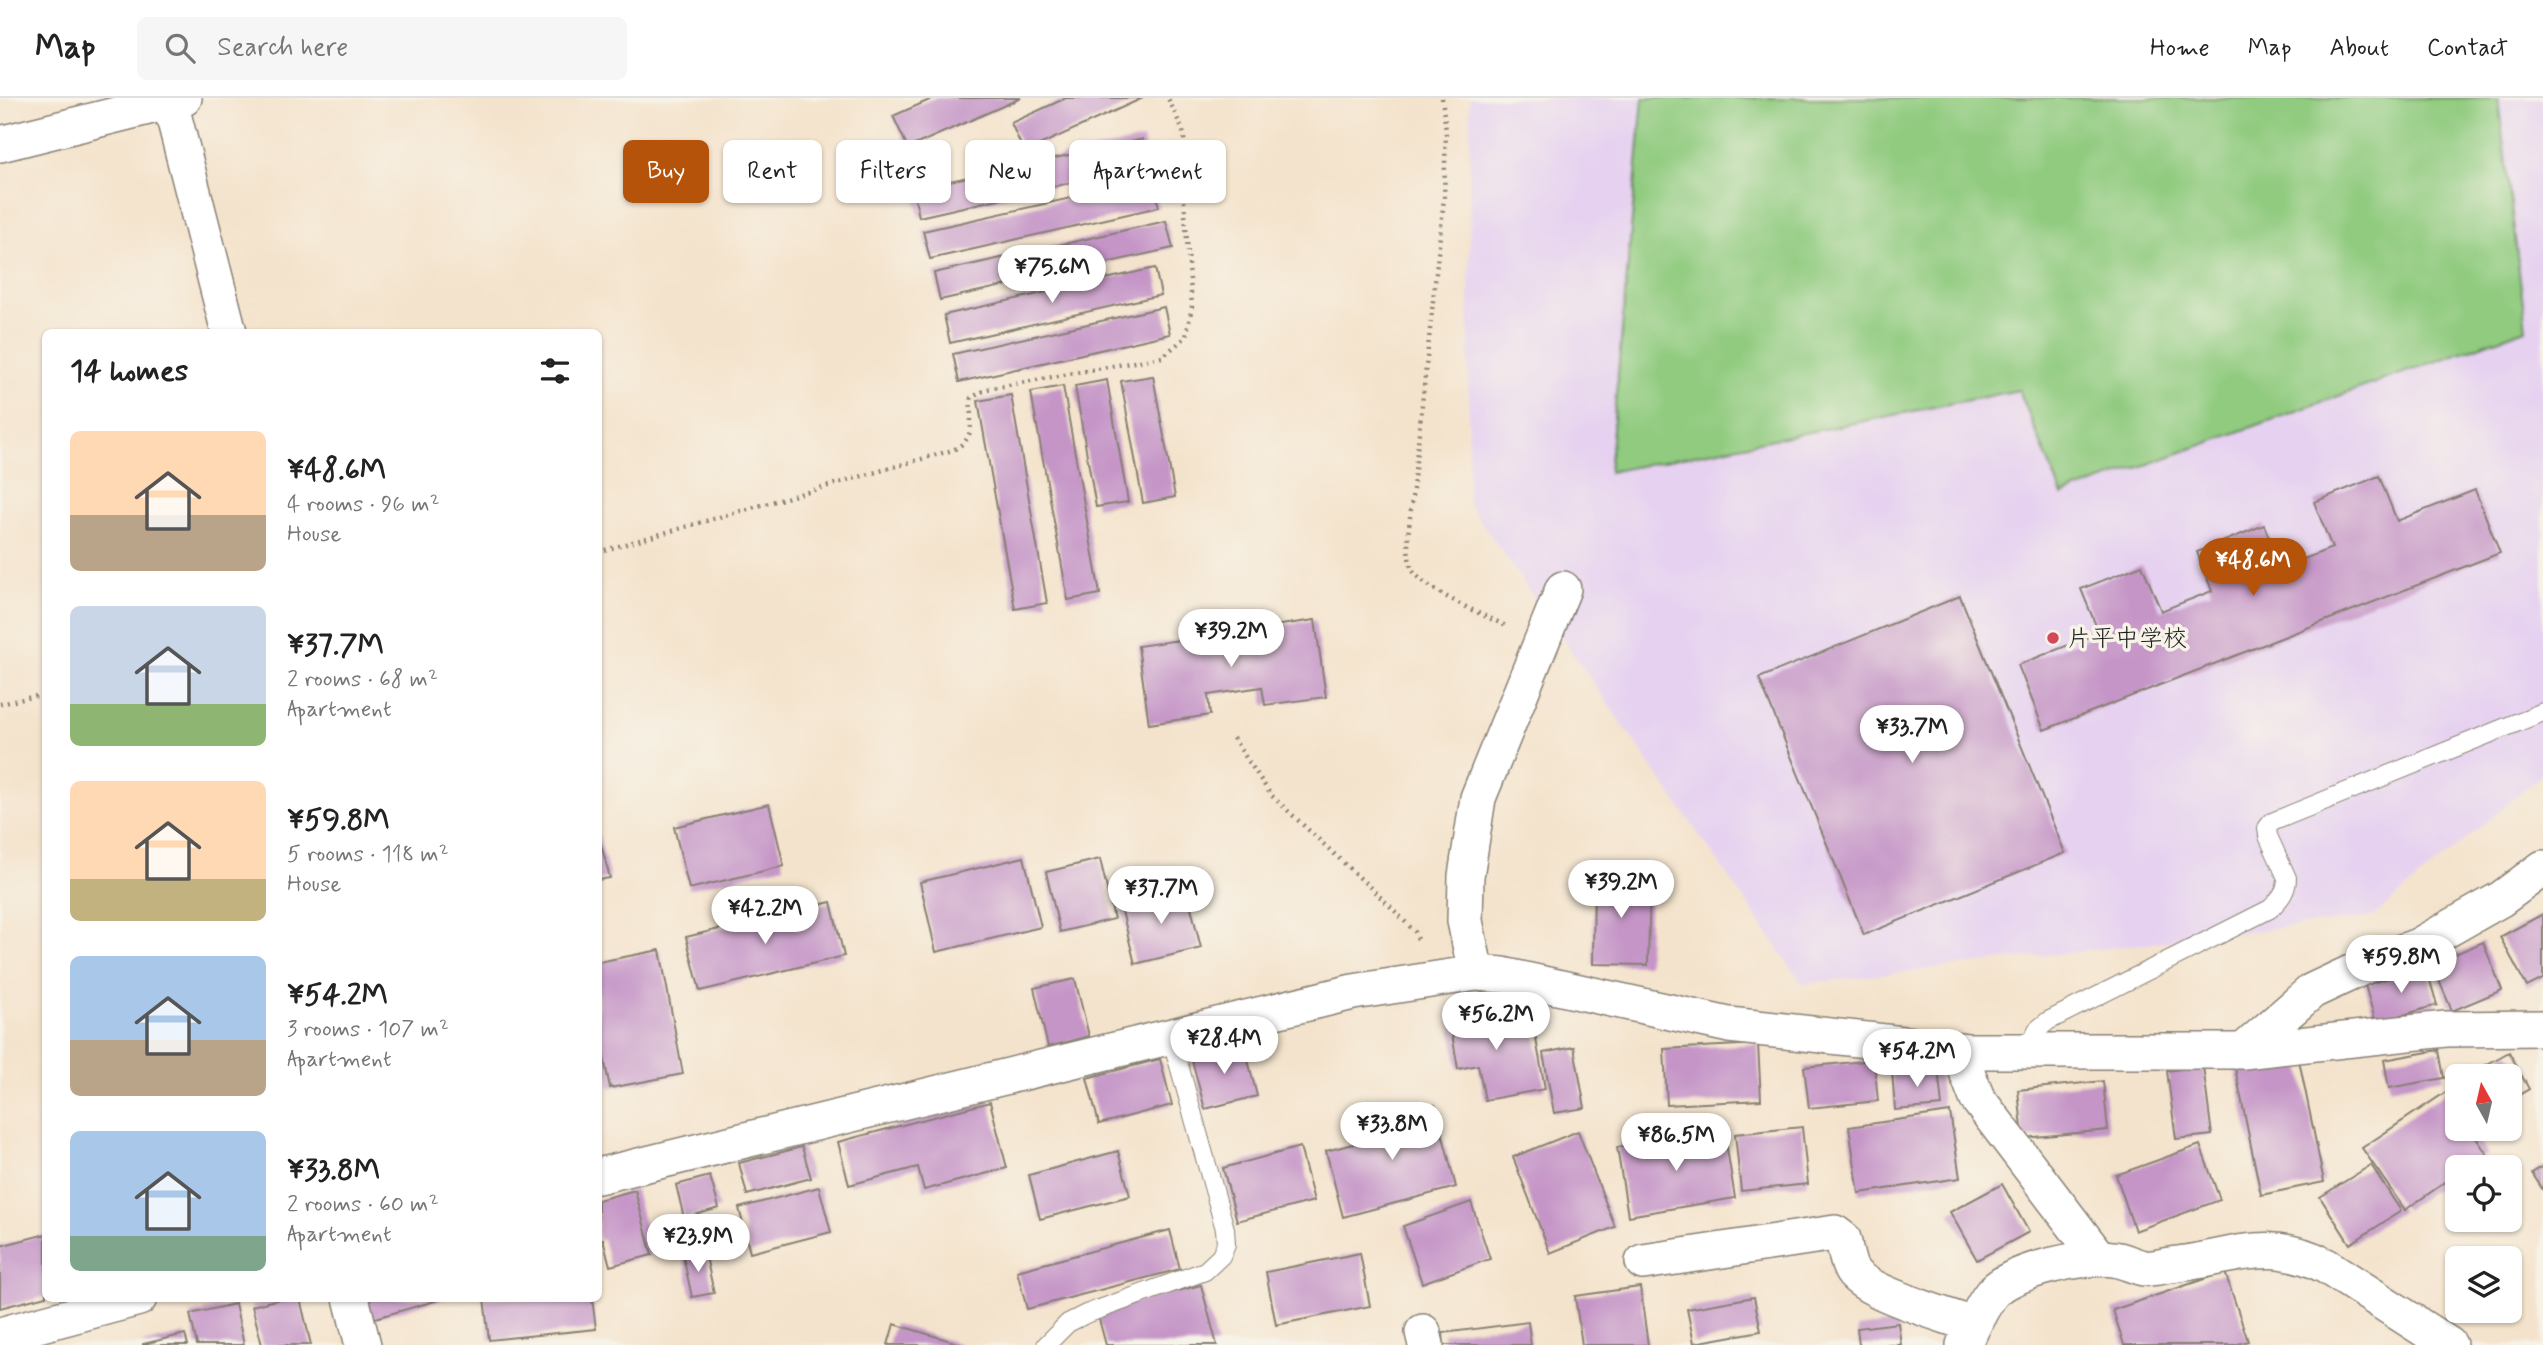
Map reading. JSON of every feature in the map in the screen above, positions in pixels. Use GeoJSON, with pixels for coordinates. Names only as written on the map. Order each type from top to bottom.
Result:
{"type":"FeatureCollection","features":[{"type":"Feature","properties":{"kind":"street"},"geometry":{"type":"LineString","coordinates":[[0,144],[175,99],[228,329]]}},
{"type":"Feature","properties":{"kind":"street"},"geometry":{"type":"LineString","coordinates":[[1476,973],[1465,921],[1466,876],[1478,798],[1563,589]]}},
{"type":"Feature","properties":{"kind":"street"},"geometry":{"type":"LineString","coordinates":[[2243,1051],[2312,991],[2374,962],[2418,946],[2501,899],[2543,868]]}},
{"type":"Feature","properties":{"kind":"street"},"geometry":{"type":"LineString","coordinates":[[602,1175],[1353,992],[1476,973],[1503,975],[1729,1024],[1967,1051],[2243,1051],[2445,1029],[2543,1028]]}},
{"type":"Feature","properties":{"kind":"street"},"geometry":{"type":"LineString","coordinates":[[1967,1051],[1967,1072],[1977,1098],[2099,1258]]}},
{"type":"Feature","properties":{"kind":"street"},"geometry":{"type":"LineString","coordinates":[[1643,1262],[1835,1233],[1843,1239],[1847,1260],[1860,1280],[1969,1335],[1993,1292],[2034,1269],[2099,1258],[2114,1259],[2145,1268],[2183,1264],[2255,1250],[2284,1249],[2308,1256],[2326,1266],[2449,1345]]}},
{"type":"Feature","properties":{"kind":"street"},"geometry":{"type":"LineString","coordinates":[[0,1335],[124,1302]]}},
{"type":"Feature","properties":{"kind":"street"},"geometry":{"type":"LineString","coordinates":[[352,1302],[363,1345]]}},
{"type":"Feature","properties":{"kind":"lane"},"geometry":{"type":"LineString","coordinates":[[2029,1051],[2037,1030],[2048,1021],[2270,909],[2283,896],[2287,884],[2287,878],[2268,836],[2267,828],[2272,822],[2543,712]]}},
{"type":"Feature","properties":{"kind":"lane"},"geometry":{"type":"LineString","coordinates":[[1046,1345],[1068,1323],[1086,1314],[1205,1271],[1221,1256],[1226,1244],[1225,1229],[1171,1037]]}},
{"type":"Feature","properties":{"kind":"path"},"geometry":{"type":"LineString","coordinates":[[602,551],[953,450],[967,441],[972,430],[971,398],[987,389],[1162,357],[1175,348],[1186,337],[1192,306],[1184,201],[1185,145],[1183,131],[1168,98]]}},
{"type":"Feature","properties":{"kind":"path"},"geometry":{"type":"LineString","coordinates":[[1442,98],[1446,131],[1445,187],[1408,536],[1412,569],[1433,589],[1541,644]]}},
{"type":"Feature","properties":{"kind":"path"},"geometry":{"type":"LineString","coordinates":[[0,704],[42,695]]}},
{"type":"Feature","properties":{"kind":"path"},"geometry":{"type":"LineString","coordinates":[[1233,738],[1271,795],[1415,932],[1422,947],[1426,980]]}},
{"type":"Feature","properties":{"kind":"shaded area","name":"片平中学校"},"geometry":{"type":"Polygon","coordinates":[[[1470,98],[2543,98],[2543,774],[2373,917],[1803,984],[1468,503],[1470,98]]]}},
{"type":"Feature","properties":{"kind":"green space"},"geometry":{"type":"Polygon","coordinates":[[[1643,98],[2498,98],[2526,329],[2062,495],[2019,390],[1609,472],[1643,98]]]}},
{"type":"Feature","properties":{"kind":"building"},"geometry":{"type":"Polygon","coordinates":[[[934,98],[1021,98],[926,140],[904,140],[893,116],[934,98]]]}},
{"type":"Feature","properties":{"kind":"building"},"geometry":{"type":"Polygon","coordinates":[[[1066,98],[1143,98],[1050,140],[1019,140],[1011,123],[1066,98]]]}},
{"type":"Feature","properties":{"kind":"building"},"geometry":{"type":"Polygon","coordinates":[[[1069,155],[1069,183],[1055,186],[1055,158],[1069,155]]]}},
{"type":"Feature","properties":{"kind":"building"},"geometry":{"type":"Polygon","coordinates":[[[965,178],[965,203],[981,203],[919,217],[916,203],[951,203],[951,181],[965,178]]]}},
{"type":"Feature","properties":{"kind":"building"},"geometry":{"type":"Polygon","coordinates":[[[1069,198],[1069,203],[1158,203],[1159,207],[930,259],[923,231],[1069,198]]]}},
{"type":"Feature","properties":{"kind":"building"},"geometry":{"type":"Polygon","coordinates":[[[1166,221],[1173,248],[940,300],[934,273],[1166,221]]]}},
{"type":"Feature","properties":{"kind":"building"},"geometry":{"type":"Polygon","coordinates":[[[1155,268],[1161,295],[950,343],[944,315],[1155,268]]]}},
{"type":"Feature","properties":{"kind":"building"},"geometry":{"type":"Polygon","coordinates":[[[1164,307],[1170,334],[959,382],[953,354],[1164,307]]]}},
{"type":"Feature","properties":{"kind":"building"},"geometry":{"type":"Polygon","coordinates":[[[1153,376],[1175,497],[1143,503],[1121,381],[1153,376]]]}},
{"type":"Feature","properties":{"kind":"building"},"geometry":{"type":"Polygon","coordinates":[[[1107,380],[1128,502],[1096,507],[1075,386],[1107,380]]]}},
{"type":"Feature","properties":{"kind":"building"},"geometry":{"type":"Polygon","coordinates":[[[1063,386],[1100,594],[1068,600],[1031,392],[1063,386]]]}},
{"type":"Feature","properties":{"kind":"building"},"geometry":{"type":"Polygon","coordinates":[[[1011,395],[1047,603],[1015,609],[978,401],[1011,395]]]}},
{"type":"Feature","properties":{"kind":"building"},"geometry":{"type":"Polygon","coordinates":[[[2379,476],[2397,521],[2475,490],[2500,553],[2044,730],[2018,665],[2099,633],[2081,589],[2142,565],[2161,611],[2212,591],[2197,552],[2264,525],[2281,568],[2332,548],[2314,502],[2379,476]]]}},
{"type":"Feature","properties":{"kind":"building"},"geometry":{"type":"Polygon","coordinates":[[[1960,596],[2065,853],[1864,935],[1759,678],[1960,596]]]}},
{"type":"Feature","properties":{"kind":"building"},"geometry":{"type":"Polygon","coordinates":[[[1315,620],[1326,697],[1265,705],[1262,687],[1208,695],[1210,715],[1149,724],[1138,646],[1315,620]]]}},
{"type":"Feature","properties":{"kind":"building"},"geometry":{"type":"Polygon","coordinates":[[[769,804],[784,866],[689,889],[674,827],[769,804]]]}},
{"type":"Feature","properties":{"kind":"building"},"geometry":{"type":"Polygon","coordinates":[[[602,848],[610,878],[602,879],[602,848]]]}},
{"type":"Feature","properties":{"kind":"building"},"geometry":{"type":"Polygon","coordinates":[[[1024,857],[1041,927],[936,952],[920,882],[1024,857]]]}},
{"type":"Feature","properties":{"kind":"building"},"geometry":{"type":"Polygon","coordinates":[[[1100,859],[1114,919],[1060,932],[1046,872],[1100,859]]]}},
{"type":"Feature","properties":{"kind":"building"},"geometry":{"type":"Polygon","coordinates":[[[1594,876],[1650,877],[1648,965],[1593,964],[1594,876]]]}},
{"type":"Feature","properties":{"kind":"building"},"geometry":{"type":"Polygon","coordinates":[[[1186,887],[1201,948],[1135,964],[1120,903],[1186,887]]]}},
{"type":"Feature","properties":{"kind":"building"},"geometry":{"type":"Polygon","coordinates":[[[831,902],[844,956],[700,991],[686,937],[831,902]]]}},
{"type":"Feature","properties":{"kind":"building"},"geometry":{"type":"Polygon","coordinates":[[[2543,914],[2543,979],[2527,987],[2500,937],[2543,914]]]}},
{"type":"Feature","properties":{"kind":"building"},"geometry":{"type":"Polygon","coordinates":[[[2483,942],[2502,990],[2452,1011],[2432,964],[2483,942]]]}},
{"type":"Feature","properties":{"kind":"building"},"geometry":{"type":"Polygon","coordinates":[[[660,950],[683,1074],[610,1088],[602,1049],[602,961],[660,950]]]}},
{"type":"Feature","properties":{"kind":"building"},"geometry":{"type":"Polygon","coordinates":[[[2426,967],[2437,1005],[2376,1023],[2365,985],[2426,967]]]}},
{"type":"Feature","properties":{"kind":"building"},"geometry":{"type":"Polygon","coordinates":[[[1075,979],[1089,1036],[1048,1047],[1034,988],[1075,979]]]}},
{"type":"Feature","properties":{"kind":"building"},"geometry":{"type":"Polygon","coordinates":[[[1495,1002],[1501,1034],[1534,1028],[1545,1089],[1485,1100],[1478,1065],[1458,1069],[1448,1010],[1495,1002]]]}},
{"type":"Feature","properties":{"kind":"building"},"geometry":{"type":"Polygon","coordinates":[[[1244,1044],[1257,1096],[1205,1109],[1191,1057],[1244,1044]]]}},
{"type":"Feature","properties":{"kind":"building"},"geometry":{"type":"Polygon","coordinates":[[[1758,1044],[1761,1100],[1667,1105],[1664,1049],[1758,1044]]]}},
{"type":"Feature","properties":{"kind":"building"},"geometry":{"type":"Polygon","coordinates":[[[1574,1047],[1585,1108],[1554,1113],[1543,1053],[1574,1047]]]}},
{"type":"Feature","properties":{"kind":"building"},"geometry":{"type":"Polygon","coordinates":[[[2439,1050],[2444,1078],[2389,1088],[2384,1060],[2439,1050]]]}},
{"type":"Feature","properties":{"kind":"building"},"geometry":{"type":"Polygon","coordinates":[[[2509,1052],[2515,1064],[2488,1064],[2509,1052]]]}},
{"type":"Feature","properties":{"kind":"building"},"geometry":{"type":"Polygon","coordinates":[[[2298,1055],[2324,1182],[2261,1195],[2235,1068],[2298,1055]]]}},
{"type":"Feature","properties":{"kind":"building"},"geometry":{"type":"Polygon","coordinates":[[[1160,1059],[1172,1105],[1099,1124],[1087,1078],[1160,1059]]]}},
{"type":"Feature","properties":{"kind":"building"},"geometry":{"type":"Polygon","coordinates":[[[1874,1060],[1878,1101],[1809,1108],[1804,1067],[1874,1060]]]}},
{"type":"Feature","properties":{"kind":"building"},"geometry":{"type":"Polygon","coordinates":[[[2203,1066],[2212,1135],[2176,1139],[2167,1071],[2203,1066]]]}},
{"type":"Feature","properties":{"kind":"building"},"geometry":{"type":"Polygon","coordinates":[[[1938,1067],[1942,1106],[1895,1110],[1892,1071],[1938,1067]]]}},
{"type":"Feature","properties":{"kind":"building"},"geometry":{"type":"Polygon","coordinates":[[[2522,1076],[2529,1089],[2522,1093],[2522,1076]]]}},
{"type":"Feature","properties":{"kind":"building"},"geometry":{"type":"Polygon","coordinates":[[[2103,1081],[2108,1130],[2023,1138],[2018,1090],[2103,1081]]]}},
{"type":"Feature","properties":{"kind":"building"},"geometry":{"type":"Polygon","coordinates":[[[2445,1093],[2445,1141],[2478,1141],[2487,1154],[2445,1155],[2445,1182],[2405,1210],[2362,1148],[2445,1093]]]}},
{"type":"Feature","properties":{"kind":"building"},"geometry":{"type":"Polygon","coordinates":[[[990,1102],[1007,1168],[924,1190],[918,1167],[849,1185],[838,1142],[990,1102]]]}},
{"type":"Feature","properties":{"kind":"building"},"geometry":{"type":"Polygon","coordinates":[[[1435,1105],[1456,1187],[1343,1217],[1326,1151],[1361,1142],[1357,1125],[1435,1105]]]}},
{"type":"Feature","properties":{"kind":"building"},"geometry":{"type":"Polygon","coordinates":[[[1950,1112],[1960,1178],[1859,1193],[1849,1127],[1950,1112]]]}},
{"type":"Feature","properties":{"kind":"building"},"geometry":{"type":"Polygon","coordinates":[[[1802,1127],[1808,1184],[1741,1191],[1735,1134],[1802,1127]]]}},
{"type":"Feature","properties":{"kind":"building"},"geometry":{"type":"Polygon","coordinates":[[[1724,1130],[1735,1198],[1628,1216],[1617,1147],[1724,1130]]]}},
{"type":"Feature","properties":{"kind":"building"},"geometry":{"type":"Polygon","coordinates":[[[1578,1131],[1615,1227],[1550,1253],[1513,1157],[1578,1131]]]}},
{"type":"Feature","properties":{"kind":"building"},"geometry":{"type":"Polygon","coordinates":[[[2200,1145],[2220,1200],[2135,1231],[2116,1175],[2200,1145]]]}},
{"type":"Feature","properties":{"kind":"building"},"geometry":{"type":"Polygon","coordinates":[[[802,1147],[811,1178],[747,1195],[739,1163],[802,1147]]]}},
{"type":"Feature","properties":{"kind":"building"},"geometry":{"type":"Polygon","coordinates":[[[1300,1147],[1314,1201],[1237,1221],[1223,1168],[1300,1147]]]}},
{"type":"Feature","properties":{"kind":"building"},"geometry":{"type":"Polygon","coordinates":[[[1118,1151],[1130,1196],[1040,1219],[1029,1175],[1118,1151]]]}},
{"type":"Feature","properties":{"kind":"building"},"geometry":{"type":"Polygon","coordinates":[[[2371,1165],[2401,1211],[2350,1244],[2320,1197],[2371,1165]]]}},
{"type":"Feature","properties":{"kind":"building"},"geometry":{"type":"Polygon","coordinates":[[[2543,1166],[2543,1190],[2532,1173],[2543,1166]]]}},
{"type":"Feature","properties":{"kind":"building"},"geometry":{"type":"Polygon","coordinates":[[[710,1176],[719,1208],[684,1218],[676,1185],[710,1176]]]}},
{"type":"Feature","properties":{"kind":"building"},"geometry":{"type":"Polygon","coordinates":[[[2002,1184],[2029,1232],[1977,1260],[1950,1212],[2002,1184]]]}},
{"type":"Feature","properties":{"kind":"building"},"geometry":{"type":"Polygon","coordinates":[[[819,1187],[831,1232],[750,1253],[739,1208],[819,1187]]]}},
{"type":"Feature","properties":{"kind":"building"},"geometry":{"type":"Polygon","coordinates":[[[635,1190],[652,1255],[610,1266],[602,1239],[602,1199],[635,1190]]]}},
{"type":"Feature","properties":{"kind":"building"},"geometry":{"type":"Polygon","coordinates":[[[1471,1202],[1490,1259],[1422,1283],[1403,1226],[1471,1202]]]}},
{"type":"Feature","properties":{"kind":"building"},"geometry":{"type":"Polygon","coordinates":[[[1170,1230],[1180,1269],[1027,1309],[1017,1271],[1170,1230]]]}},
{"type":"Feature","properties":{"kind":"building"},"geometry":{"type":"Polygon","coordinates":[[[42,1235],[42,1297],[0,1308],[0,1246],[42,1235]]]}},
{"type":"Feature","properties":{"kind":"building"},"geometry":{"type":"Polygon","coordinates":[[[705,1252],[714,1293],[692,1297],[683,1256],[705,1252]]]}},
{"type":"Feature","properties":{"kind":"building"},"geometry":{"type":"Polygon","coordinates":[[[1360,1253],[1370,1306],[1276,1325],[1266,1272],[1360,1253]]]}},
{"type":"Feature","properties":{"kind":"building"},"geometry":{"type":"Polygon","coordinates":[[[2225,1272],[2248,1341],[2235,1345],[2124,1345],[2113,1310],[2225,1272]]]}},
{"type":"Feature","properties":{"kind":"building"},"geometry":{"type":"Polygon","coordinates":[[[1201,1285],[1217,1345],[1106,1345],[1097,1312],[1201,1285]]]}},
{"type":"Feature","properties":{"kind":"building"},"geometry":{"type":"Polygon","coordinates":[[[1640,1287],[1648,1345],[1582,1345],[1575,1296],[1640,1287]]]}},
{"type":"Feature","properties":{"kind":"building"},"geometry":{"type":"Polygon","coordinates":[[[1754,1297],[1761,1331],[1694,1343],[1687,1309],[1754,1297]]]}},
{"type":"Feature","properties":{"kind":"building"},"geometry":{"type":"Polygon","coordinates":[[[268,1302],[301,1302],[311,1345],[262,1345],[252,1306],[268,1302]]]}},
{"type":"Feature","properties":{"kind":"building"},"geometry":{"type":"Polygon","coordinates":[[[359,1302],[432,1302],[365,1321],[359,1302]]]}},
{"type":"Feature","properties":{"kind":"building"},"geometry":{"type":"Polygon","coordinates":[[[484,1302],[593,1302],[596,1329],[489,1340],[484,1302]]]}},
{"type":"Feature","properties":{"kind":"building"},"geometry":{"type":"Polygon","coordinates":[[[235,1304],[244,1345],[197,1345],[190,1314],[235,1304]]]}},
{"type":"Feature","properties":{"kind":"building"},"geometry":{"type":"Polygon","coordinates":[[[1528,1322],[1531,1345],[1444,1345],[1443,1333],[1528,1322]]]}},
{"type":"Feature","properties":{"kind":"building"},"geometry":{"type":"Polygon","coordinates":[[[1898,1323],[1901,1345],[1859,1345],[1857,1328],[1898,1323]]]}},
{"type":"Feature","properties":{"kind":"building"},"geometry":{"type":"Polygon","coordinates":[[[894,1324],[961,1344],[961,1345],[888,1345],[894,1324]]]}},
{"type":"Feature","properties":{"kind":"building"},"geometry":{"type":"Polygon","coordinates":[[[185,1334],[188,1345],[143,1345],[143,1344],[185,1334]]]}},
{"type":"Feature","properties":{"kind":"place","name":"片平中学校"},"geometry":{"type":"Point","coordinates":[2053,638]}}]}
